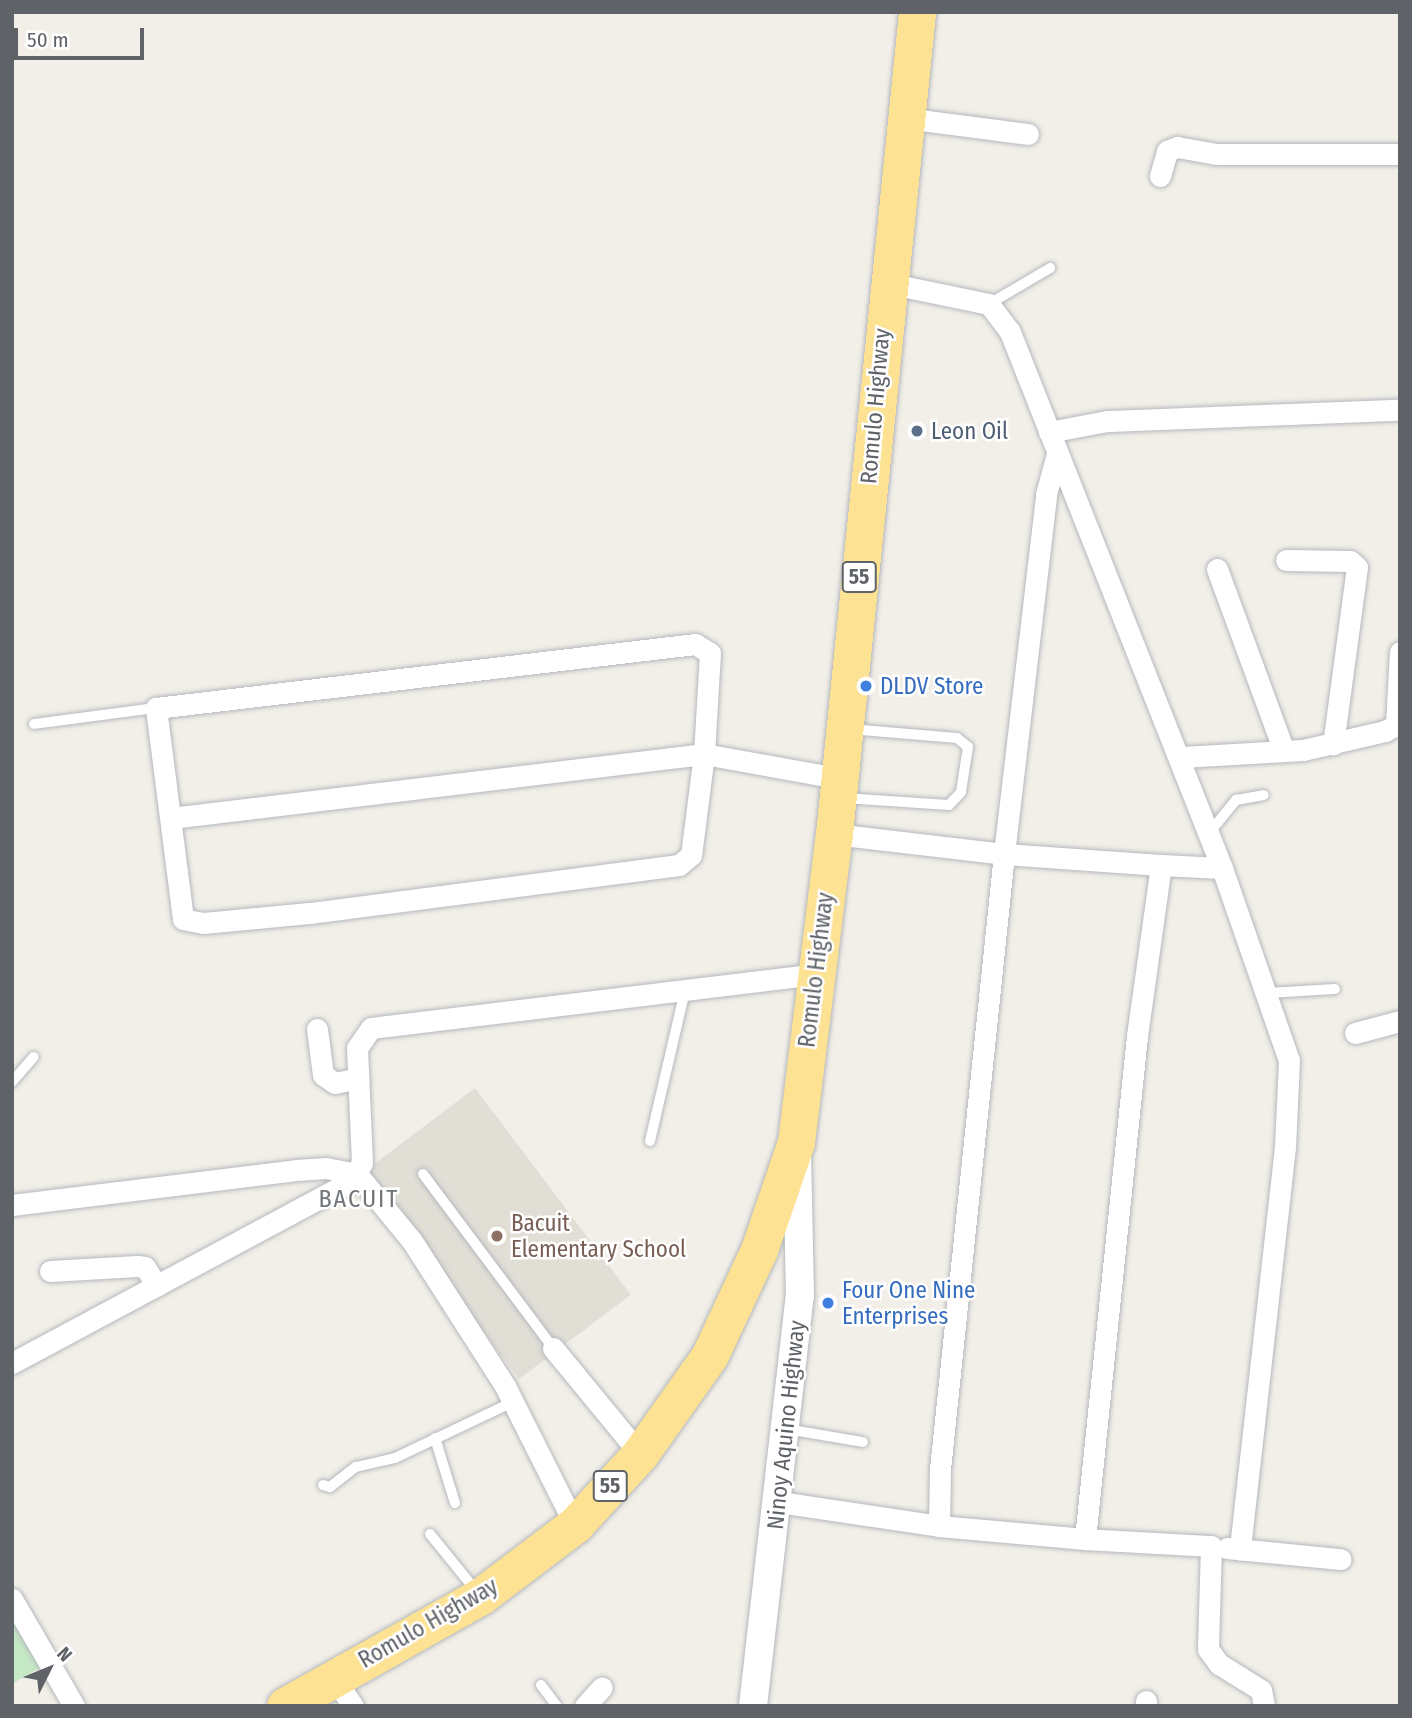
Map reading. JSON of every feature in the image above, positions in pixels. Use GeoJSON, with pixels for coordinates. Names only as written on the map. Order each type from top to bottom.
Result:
{"type":"FeatureCollection","features":[{"type":"Feature","properties":{"kind":"highway","name":"Romulo Highway"},"geometry":{"type":"LineString","coordinates":[[285,1706],[343,1692],[481,1596],[575,1525],[640,1454],[709,1355],[759,1250],[796,1142],[814,974],[834,834],[887,283],[917,12]]}},
{"type":"Feature","properties":{"kind":"main road","name":"Ninoy Aquino Highway"},"geometry":{"type":"LineString","coordinates":[[753,1706],[779,1502],[800,1296],[802,1214],[796,1142]]}},
{"type":"Feature","properties":{"kind":"street"},"geometry":{"type":"LineString","coordinates":[[905,118],[1028,134]]}},
{"type":"Feature","properties":{"kind":"street"},"geometry":{"type":"LineString","coordinates":[[1160,176],[1167,151],[1177,146],[1215,154],[1400,154]]}},
{"type":"Feature","properties":{"kind":"street"},"geometry":{"type":"LineString","coordinates":[[887,283],[989,304],[1010,332],[1056,454],[1182,757],[1268,993],[1289,1060],[1289,1093],[1240,1549]]}},
{"type":"Feature","properties":{"kind":"street"},"geometry":{"type":"LineString","coordinates":[[1049,432],[1107,421],[1400,410]]}},
{"type":"Feature","properties":{"kind":"street"},"geometry":{"type":"LineString","coordinates":[[939,1526],[944,1429],[1004,854],[1046,494],[1056,454]]}},
{"type":"Feature","properties":{"kind":"street"},"geometry":{"type":"LineString","coordinates":[[1286,560],[1350,561],[1357,567],[1333,744]]}},
{"type":"Feature","properties":{"kind":"street"},"geometry":{"type":"LineString","coordinates":[[1217,569],[1284,751]]}},
{"type":"Feature","properties":{"kind":"street"},"geometry":{"type":"LineString","coordinates":[[695,644],[710,653],[704,754],[691,855],[679,865],[309,913],[203,923],[183,919],[156,708],[695,644]]}},
{"type":"Feature","properties":{"kind":"street"},"geometry":{"type":"LineString","coordinates":[[1182,757],[1284,751],[1333,744],[1373,736],[1398,725],[1400,652]]}},
{"type":"Feature","properties":{"kind":"street"},"geometry":{"type":"LineString","coordinates":[[170,818],[704,754],[838,788]]}},
{"type":"Feature","properties":{"kind":"street"},"geometry":{"type":"LineString","coordinates":[[834,834],[1004,854],[1222,868]]}},
{"type":"Feature","properties":{"kind":"street"},"geometry":{"type":"LineString","coordinates":[[1085,1539],[1137,1035],[1161,865]]}},
{"type":"Feature","properties":{"kind":"street"},"geometry":{"type":"LineString","coordinates":[[12,1363],[328,1197],[357,1174],[362,1163],[357,1048],[371,1028],[814,974]]}},
{"type":"Feature","properties":{"kind":"street"},"geometry":{"type":"LineString","coordinates":[[1355,1033],[1400,1021]]}},
{"type":"Feature","properties":{"kind":"street"},"geometry":{"type":"LineString","coordinates":[[317,1029],[323,1075],[335,1083],[358,1078]]}},
{"type":"Feature","properties":{"kind":"street"},"geometry":{"type":"LineString","coordinates":[[12,1205],[296,1170],[326,1168],[357,1174],[412,1241],[513,1402],[575,1525]]}},
{"type":"Feature","properties":{"kind":"street"},"geometry":{"type":"LineString","coordinates":[[50,1271],[145,1267],[157,1286]]}},
{"type":"Feature","properties":{"kind":"street"},"geometry":{"type":"LineString","coordinates":[[553,1348],[614,1427],[640,1454]]}},
{"type":"Feature","properties":{"kind":"street"},"geometry":{"type":"LineString","coordinates":[[779,1502],[939,1526],[1085,1539],[1211,1546],[1340,1559]]}},
{"type":"Feature","properties":{"kind":"street"},"geometry":{"type":"LineString","coordinates":[[1211,1546],[1208,1649],[1219,1664],[1261,1690],[1264,1706]]}},
{"type":"Feature","properties":{"kind":"street"},"geometry":{"type":"LineString","coordinates":[[12,1599],[74,1706]]}},
{"type":"Feature","properties":{"kind":"street"},"geometry":{"type":"LineString","coordinates":[[585,1706],[602,1687]]}},
{"type":"Feature","properties":{"kind":"lane"},"geometry":{"type":"LineString","coordinates":[[989,304],[1050,268]]}},
{"type":"Feature","properties":{"kind":"lane"},"geometry":{"type":"LineString","coordinates":[[34,724],[156,708]]}},
{"type":"Feature","properties":{"kind":"lane"},"geometry":{"type":"LineString","coordinates":[[838,788],[949,804],[961,792],[968,747],[957,738],[843,729]]}},
{"type":"Feature","properties":{"kind":"lane"},"geometry":{"type":"LineString","coordinates":[[1209,833],[1236,800],[1264,794]]}},
{"type":"Feature","properties":{"kind":"lane"},"geometry":{"type":"LineString","coordinates":[[1268,993],[1335,989]]}},
{"type":"Feature","properties":{"kind":"lane"},"geometry":{"type":"LineString","coordinates":[[650,1140],[685,991]]}},
{"type":"Feature","properties":{"kind":"lane"},"geometry":{"type":"LineString","coordinates":[[12,1082],[34,1057]]}},
{"type":"Feature","properties":{"kind":"lane"},"geometry":{"type":"LineString","coordinates":[[423,1174],[553,1348]]}},
{"type":"Feature","properties":{"kind":"lane"},"geometry":{"type":"LineString","coordinates":[[323,1485],[330,1487],[356,1467],[395,1458],[513,1402]]}},
{"type":"Feature","properties":{"kind":"lane"},"geometry":{"type":"LineString","coordinates":[[786,1429],[863,1442]]}},
{"type":"Feature","properties":{"kind":"lane"},"geometry":{"type":"LineString","coordinates":[[435,1438],[454,1503]]}},
{"type":"Feature","properties":{"kind":"lane"},"geometry":{"type":"LineString","coordinates":[[429,1534],[481,1596]]}},
{"type":"Feature","properties":{"kind":"lane"},"geometry":{"type":"LineString","coordinates":[[541,1685],[556,1706]]}},
{"type":"Feature","properties":{"kind":"shaded area","name":"Bacuit Elementary School"},"geometry":{"type":"Polygon","coordinates":[[[475,1088],[631,1295],[519,1379],[363,1172],[475,1088]]]}},
{"type":"Feature","properties":{"kind":"green space"},"geometry":{"type":"Polygon","coordinates":[[[12,1615],[43,1666],[12,1684],[12,1615]]]}},
{"type":"Feature","properties":{"kind":"place","name":"Leon Oil"},"geometry":{"type":"Point","coordinates":[917,431]}},
{"type":"Feature","properties":{"kind":"place","name":"DLDV Store"},"geometry":{"type":"Point","coordinates":[866,686]}},
{"type":"Feature","properties":{"kind":"place","name":"Bacuit Elementary School"},"geometry":{"type":"Point","coordinates":[497,1236]}},
{"type":"Feature","properties":{"kind":"place","name":"Four One Nine Enterprises"},"geometry":{"type":"Point","coordinates":[828,1303]}},
{"type":"Feature","properties":{"kind":"district","name":"BACUIT"},"geometry":{"type":"Point","coordinates":[359,1200]}}]}
